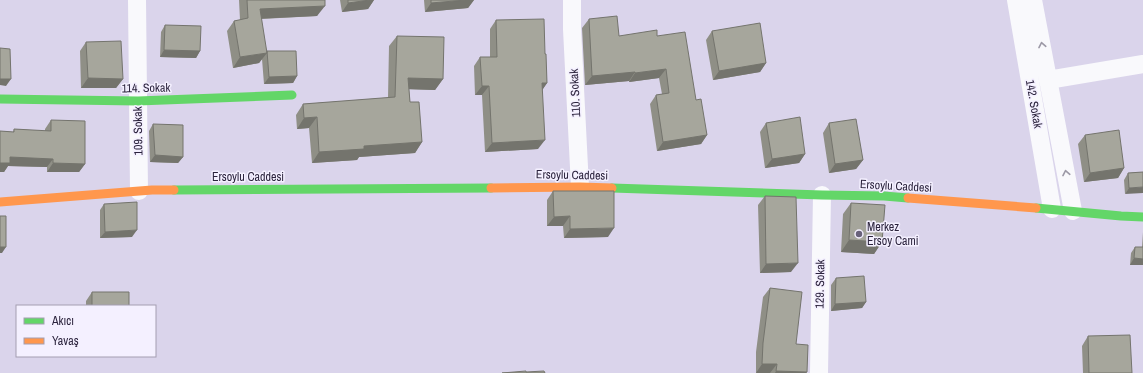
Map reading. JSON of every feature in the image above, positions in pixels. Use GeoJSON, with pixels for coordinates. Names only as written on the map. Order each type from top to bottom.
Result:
{"type":"FeatureCollection","features":[{"type":"Feature","properties":{"kind":"street","name":"109. Sokak"},"geometry":{"type":"LineString","coordinates":[[137,0],[139,191]]}},
{"type":"Feature","properties":{"kind":"street","name":"110. Sokak"},"geometry":{"type":"LineString","coordinates":[[572,0],[572,29],[580,187]]}},
{"type":"Feature","properties":{"kind":"street","name":"142. Sokak"},"geometry":{"type":"LineString","coordinates":[[1016,0],[1052,209]]}},
{"type":"Feature","properties":{"kind":"street"},"geometry":{"type":"LineString","coordinates":[[1033,0],[1073,211]]}},
{"type":"Feature","properties":{"kind":"street"},"geometry":{"type":"LineString","coordinates":[[1048,80],[1143,64]]}},
{"type":"Feature","properties":{"kind":"street","name":"114. Sokak"},"geometry":{"type":"LineString","coordinates":[[0,99],[138,101],[292,95]]}},
{"type":"Feature","properties":{"kind":"street","name":"Ersoylu Caddesi"},"geometry":{"type":"LineString","coordinates":[[0,202],[160,190],[580,187],[884,196],[1143,217]]}},
{"type":"Feature","properties":{"kind":"street","name":"129. Sokak"},"geometry":{"type":"LineString","coordinates":[[819,373],[822,195]]}},
{"type":"Feature","properties":{"kind":"building"},"geometry":{"type":"Polygon","coordinates":[[[247,0],[325,0],[325,6],[260,9],[267,53],[240,57],[234,21],[248,18],[247,0]]]}},
{"type":"Feature","properties":{"kind":"building"},"geometry":{"type":"Polygon","coordinates":[[[348,0],[370,0],[348,3],[348,0]]]}},
{"type":"Feature","properties":{"kind":"building"},"geometry":{"type":"Polygon","coordinates":[[[431,0],[466,0],[431,3],[431,0]]]}},
{"type":"Feature","properties":{"kind":"building"},"geometry":{"type":"Polygon","coordinates":[[[617,16],[619,36],[657,30],[657,36],[685,32],[696,100],[701,99],[707,135],[663,142],[656,95],[669,93],[666,69],[592,76],[589,19],[617,16]]]}},
{"type":"Feature","properties":{"kind":"building"},"geometry":{"type":"Polygon","coordinates":[[[544,19],[547,83],[542,83],[545,140],[492,143],[489,86],[482,86],[480,57],[497,57],[496,20],[544,19]]]}},
{"type":"Feature","properties":{"kind":"building"},"geometry":{"type":"Polygon","coordinates":[[[760,23],[766,63],[719,71],[712,31],[760,23]]]}},
{"type":"Feature","properties":{"kind":"building"},"geometry":{"type":"Polygon","coordinates":[[[165,25],[201,26],[200,51],[164,50],[165,25]]]}},
{"type":"Feature","properties":{"kind":"building"},"geometry":{"type":"Polygon","coordinates":[[[397,36],[444,37],[443,79],[408,78],[410,102],[419,102],[422,142],[364,146],[364,149],[319,152],[317,117],[304,118],[303,104],[395,97],[397,36]]]}},
{"type":"Feature","properties":{"kind":"building"},"geometry":{"type":"Polygon","coordinates":[[[121,41],[123,79],[88,78],[86,42],[121,41]]]}},
{"type":"Feature","properties":{"kind":"building"},"geometry":{"type":"Polygon","coordinates":[[[0,48],[10,49],[11,79],[0,79],[0,48]]]}},
{"type":"Feature","properties":{"kind":"building"},"geometry":{"type":"Polygon","coordinates":[[[267,51],[296,51],[297,76],[269,77],[267,51]]]}},
{"type":"Feature","properties":{"kind":"building"},"geometry":{"type":"Polygon","coordinates":[[[800,117],[805,154],[772,159],[766,123],[800,117]]]}},
{"type":"Feature","properties":{"kind":"building"},"geometry":{"type":"Polygon","coordinates":[[[856,119],[863,160],[835,164],[829,123],[856,119]]]}},
{"type":"Feature","properties":{"kind":"building"},"geometry":{"type":"Polygon","coordinates":[[[51,120],[85,121],[85,164],[53,163],[53,159],[10,157],[10,163],[0,163],[0,131],[14,132],[14,129],[51,131],[51,120]]]}},
{"type":"Feature","properties":{"kind":"building"},"geometry":{"type":"Polygon","coordinates":[[[153,124],[183,125],[183,157],[155,155],[153,124]]]}},
{"type":"Feature","properties":{"kind":"building"},"geometry":{"type":"Polygon","coordinates":[[[1119,130],[1124,168],[1090,173],[1085,135],[1119,130]]]}},
{"type":"Feature","properties":{"kind":"building"},"geometry":{"type":"Polygon","coordinates":[[[1143,172],[1143,187],[1129,188],[1128,173],[1143,172]]]}},
{"type":"Feature","properties":{"kind":"building"},"geometry":{"type":"Polygon","coordinates":[[[553,191],[614,191],[614,228],[570,229],[570,216],[554,217],[553,191]]]}},
{"type":"Feature","properties":{"kind":"building"},"geometry":{"type":"Polygon","coordinates":[[[765,196],[796,197],[798,263],[766,264],[765,196]]]}},
{"type":"Feature","properties":{"kind":"building"},"geometry":{"type":"Polygon","coordinates":[[[137,202],[137,230],[105,232],[104,204],[137,202]]]}},
{"type":"Feature","properties":{"kind":"building"},"geometry":{"type":"Polygon","coordinates":[[[851,203],[885,205],[882,242],[849,240],[851,203]]]}},
{"type":"Feature","properties":{"kind":"building"},"geometry":{"type":"Polygon","coordinates":[[[0,216],[6,216],[6,247],[0,247],[0,216]]]}},
{"type":"Feature","properties":{"kind":"building"},"geometry":{"type":"Polygon","coordinates":[[[1135,247],[1143,247],[1143,259],[1134,258],[1135,247]]]}},
{"type":"Feature","properties":{"kind":"building"},"geometry":{"type":"Polygon","coordinates":[[[864,276],[866,302],[835,304],[836,278],[864,276]]]}},
{"type":"Feature","properties":{"kind":"building"},"geometry":{"type":"Polygon","coordinates":[[[770,288],[802,292],[796,344],[808,345],[807,372],[776,371],[777,364],[762,364],[763,343],[770,288]]]}},
{"type":"Feature","properties":{"kind":"building"},"geometry":{"type":"Polygon","coordinates":[[[92,292],[129,292],[129,305],[92,305],[92,292]]]}},
{"type":"Feature","properties":{"kind":"building"},"geometry":{"type":"Polygon","coordinates":[[[1130,335],[1132,373],[1089,373],[1088,336],[1130,335]]]}},
{"type":"Feature","properties":{"kind":"building"},"geometry":{"type":"Polygon","coordinates":[[[544,371],[545,373],[502,373],[544,371]]]}},
{"type":"Feature","properties":{"kind":"traffic: fast"},"geometry":{"type":"LineString","coordinates":[[0,99],[138,101],[292,95]]}},
{"type":"Feature","properties":{"kind":"traffic: fast"},"geometry":{"type":"LineString","coordinates":[[174,190],[491,188]]}},
{"type":"Feature","properties":{"kind":"traffic: fast"},"geometry":{"type":"LineString","coordinates":[[612,188],[908,198]]}},
{"type":"Feature","properties":{"kind":"traffic: fast"},"geometry":{"type":"LineString","coordinates":[[1036,208],[1143,217]]}},
{"type":"Feature","properties":{"kind":"traffic: slow"},"geometry":{"type":"LineString","coordinates":[[491,188],[612,188]]}},
{"type":"Feature","properties":{"kind":"traffic: slow"},"geometry":{"type":"LineString","coordinates":[[0,202],[152,190],[174,190]]}},
{"type":"Feature","properties":{"kind":"traffic: slow"},"geometry":{"type":"LineString","coordinates":[[908,198],[1036,208]]}},
{"type":"Feature","properties":{"kind":"place","name":"Merkez Ersoy Cami"},"geometry":{"type":"Point","coordinates":[859,234]}}]}
